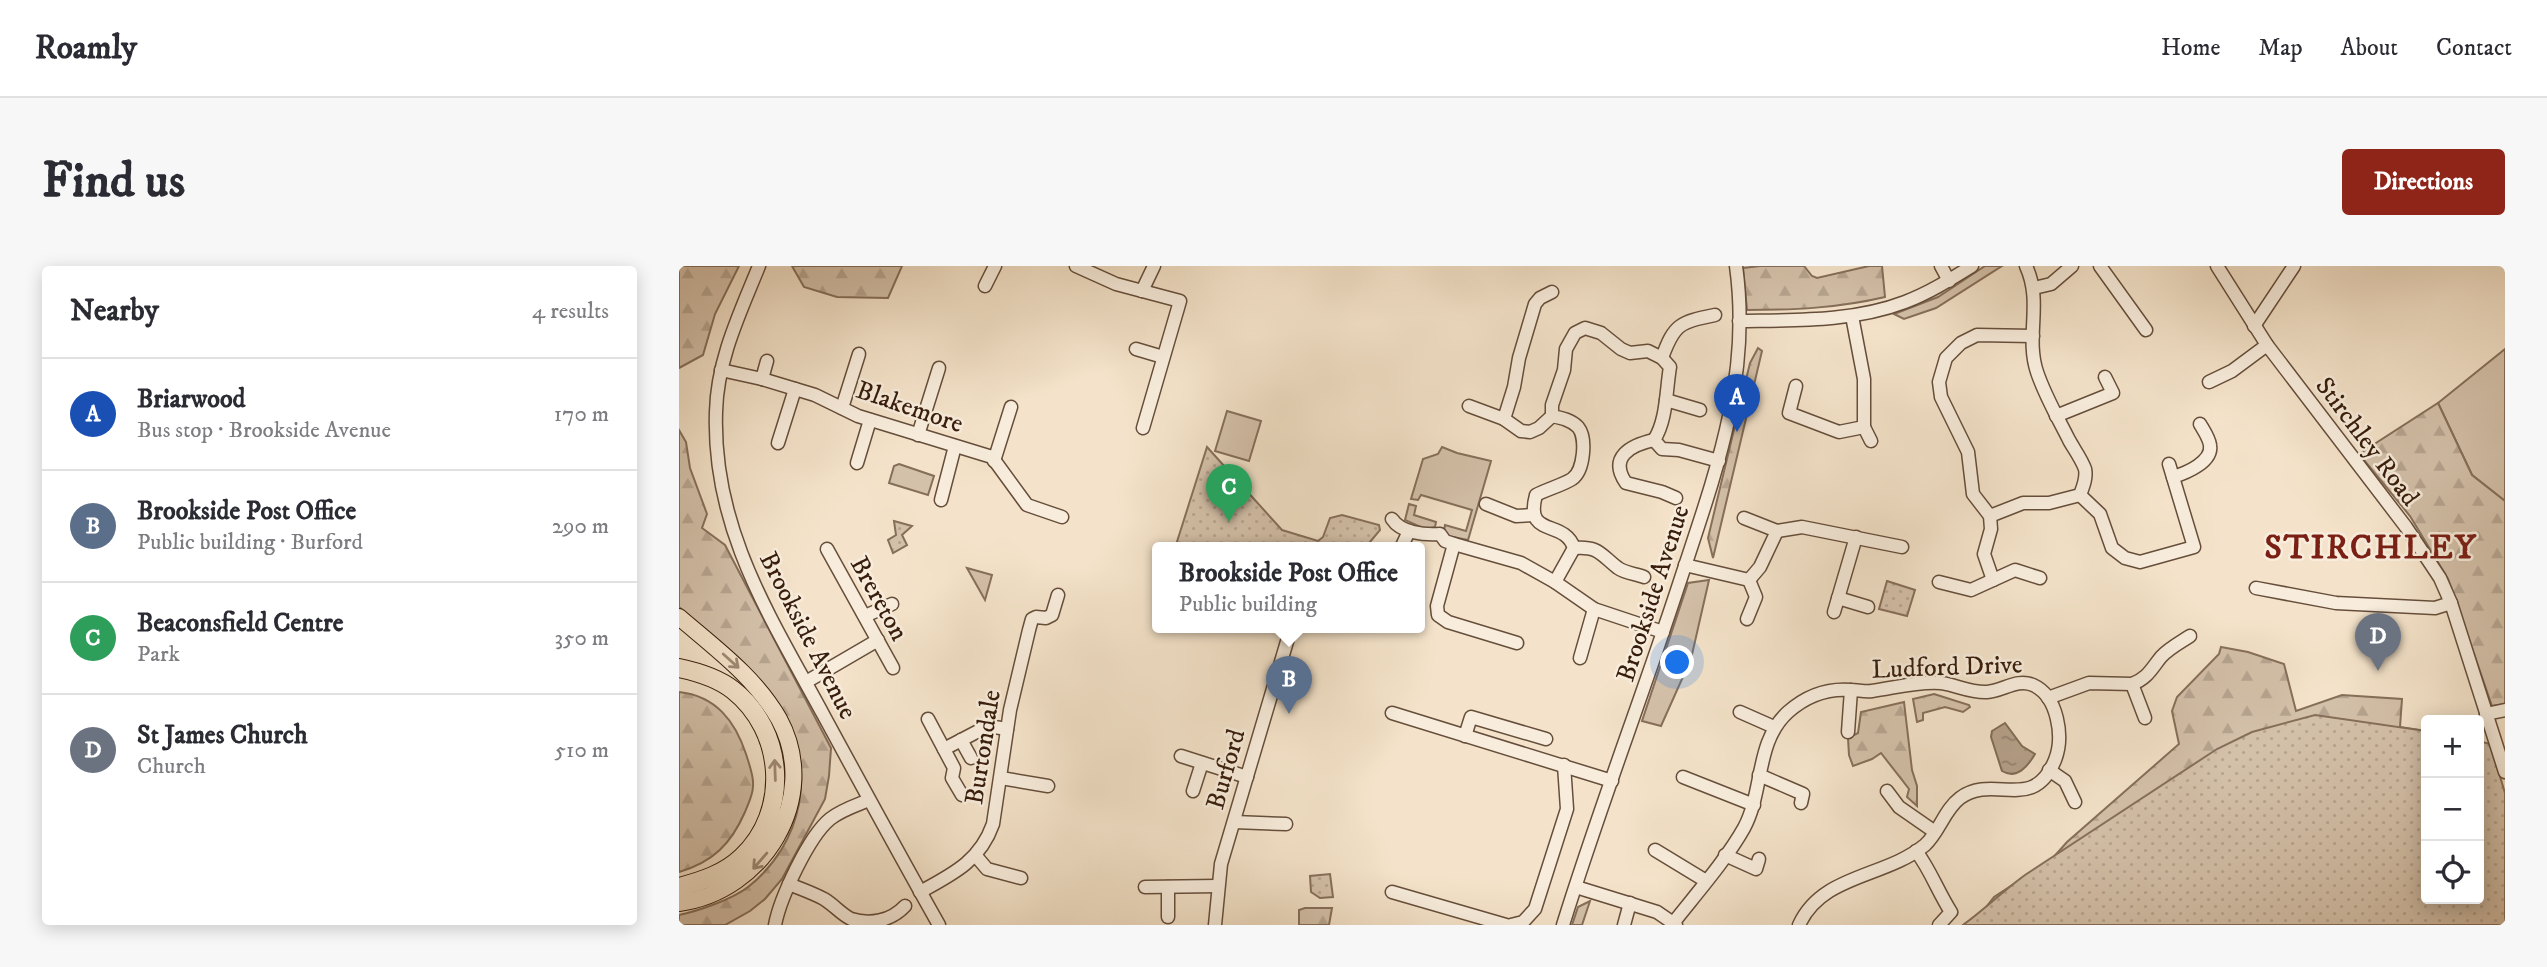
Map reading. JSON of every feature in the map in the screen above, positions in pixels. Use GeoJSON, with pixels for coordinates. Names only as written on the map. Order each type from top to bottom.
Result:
{"type":"FeatureCollection","features":[{"type":"Feature","properties":{"kind":"highway"},"geometry":{"type":"LineString","coordinates":[[679,668],[714,679],[733,690],[752,709],[767,732],[775,756],[775,786],[770,812],[759,836],[742,857],[722,872],[679,887]]}},
{"type":"Feature","properties":{"kind":"main road"},"geometry":{"type":"LineString","coordinates":[[679,617],[733,663],[769,702],[781,723],[792,765],[788,811],[778,836],[764,858],[728,887],[708,897],[679,903]]}},
{"type":"Feature","properties":{"kind":"street","name":"Brookside Avenue"},"geometry":{"type":"LineString","coordinates":[[759,266],[733,330],[721,370],[716,410],[716,441],[727,512],[750,579],[939,925]]}},
{"type":"Feature","properties":{"kind":"street"},"geometry":{"type":"LineString","coordinates":[[985,286],[995,266]]}},
{"type":"Feature","properties":{"kind":"street"},"geometry":{"type":"LineString","coordinates":[[1076,266],[1116,284],[1180,301],[1143,428]]}},
{"type":"Feature","properties":{"kind":"street"},"geometry":{"type":"LineString","coordinates":[[1142,291],[1154,266]]}},
{"type":"Feature","properties":{"kind":"street","name":"Brookside Avenue"},"geometry":{"type":"LineString","coordinates":[[1563,925],[1664,632],[1731,416],[1738,369],[1736,266]]}},
{"type":"Feature","properties":{"kind":"street"},"geometry":{"type":"LineString","coordinates":[[1941,266],[1949,281]]}},
{"type":"Feature","properties":{"kind":"street"},"geometry":{"type":"LineString","coordinates":[[1739,321],[1852,316],[1905,302],[1949,281],[1972,266]]}},
{"type":"Feature","properties":{"kind":"street"},"geometry":{"type":"LineString","coordinates":[[2026,266],[2034,288],[2036,310],[2032,348],[2036,371],[2085,470],[2080,495]]}},
{"type":"Feature","properties":{"kind":"street"},"geometry":{"type":"LineString","coordinates":[[2034,288],[2051,284],[2072,266]]}},
{"type":"Feature","properties":{"kind":"street"},"geometry":{"type":"LineString","coordinates":[[2100,266],[2146,330]]}},
{"type":"Feature","properties":{"kind":"street","name":"Stirchley Road"},"geometry":{"type":"LineString","coordinates":[[2217,266],[2267,345],[2406,527],[2440,578],[2451,603],[2505,772]]}},
{"type":"Feature","properties":{"kind":"street"},"geometry":{"type":"LineString","coordinates":[[2254,326],[2294,266]]}},
{"type":"Feature","properties":{"kind":"street"},"geometry":{"type":"LineString","coordinates":[[1504,419],[1535,304],[1539,298],[1552,292]]}},
{"type":"Feature","properties":{"kind":"street"},"geometry":{"type":"LineString","coordinates":[[1662,358],[1670,333],[1679,326],[1715,314]]}},
{"type":"Feature","properties":{"kind":"street"},"geometry":{"type":"LineString","coordinates":[[1852,316],[1864,379],[1864,427],[1871,441]]}},
{"type":"Feature","properties":{"kind":"street"},"geometry":{"type":"LineString","coordinates":[[1469,406],[1504,419],[1521,431],[1530,432],[1552,416],[1552,405],[1564,370],[1566,349],[1575,333],[1585,328],[1601,332],[1630,353],[1648,351],[1662,358],[1670,367],[1666,400],[1654,440],[1634,444],[1626,450],[1620,474],[1626,483],[1676,498]]}},
{"type":"Feature","properties":{"kind":"street"},"geometry":{"type":"LineString","coordinates":[[1993,580],[1984,554],[1991,529],[1990,516],[1973,494],[1968,452],[1941,397],[1939,382],[1946,358],[1961,343],[1977,335],[2033,336]]}},
{"type":"Feature","properties":{"kind":"street"},"geometry":{"type":"LineString","coordinates":[[2209,382],[2232,371],[2267,345]]}},
{"type":"Feature","properties":{"kind":"street"},"geometry":{"type":"LineString","coordinates":[[1136,349],[1163,357]]}},
{"type":"Feature","properties":{"kind":"street"},"geometry":{"type":"LineString","coordinates":[[842,408],[859,354]]}},
{"type":"Feature","properties":{"kind":"street"},"geometry":{"type":"LineString","coordinates":[[762,379],[767,361]]}},
{"type":"Feature","properties":{"kind":"street"},"geometry":{"type":"LineString","coordinates":[[918,435],[939,369]]}},
{"type":"Feature","properties":{"kind":"street","name":"Blakemore"},"geometry":{"type":"LineString","coordinates":[[721,370],[815,395],[870,420],[992,457],[994,461]]}},
{"type":"Feature","properties":{"kind":"street"},"geometry":{"type":"LineString","coordinates":[[2056,416],[2113,393],[2105,377]]}},
{"type":"Feature","properties":{"kind":"street"},"geometry":{"type":"LineString","coordinates":[[1795,386],[1787,418],[1839,432],[1864,427]]}},
{"type":"Feature","properties":{"kind":"street"},"geometry":{"type":"LineString","coordinates":[[778,443],[795,389]]}},
{"type":"Feature","properties":{"kind":"street"},"geometry":{"type":"LineString","coordinates":[[1666,400],[1700,410]]}},
{"type":"Feature","properties":{"kind":"street"},"geometry":{"type":"LineString","coordinates":[[1011,407],[994,461],[1027,505],[1062,517]]}},
{"type":"Feature","properties":{"kind":"street"},"geometry":{"type":"LineString","coordinates":[[1552,416],[1571,421],[1581,430],[1581,462],[1577,474],[1571,480],[1536,495],[1532,508],[1542,526],[1559,531],[1570,538],[1574,548]]}},
{"type":"Feature","properties":{"kind":"street"},"geometry":{"type":"LineString","coordinates":[[857,463],[870,420]]}},
{"type":"Feature","properties":{"kind":"street"},"geometry":{"type":"LineString","coordinates":[[2173,477],[2185,473],[2210,453],[2210,444],[2200,424]]}},
{"type":"Feature","properties":{"kind":"street"},"geometry":{"type":"LineString","coordinates":[[1654,440],[1662,449],[1679,450],[1719,461]]}},
{"type":"Feature","properties":{"kind":"street"},"geometry":{"type":"LineString","coordinates":[[941,499],[955,446]]}},
{"type":"Feature","properties":{"kind":"street"},"geometry":{"type":"LineString","coordinates":[[2080,495],[2100,514],[2112,548],[2125,558],[2140,562],[2195,547],[2169,464]]}},
{"type":"Feature","properties":{"kind":"street"},"geometry":{"type":"LineString","coordinates":[[1990,516],[2023,503],[2049,503],[2080,495]]}},
{"type":"Feature","properties":{"kind":"street"},"geometry":{"type":"LineString","coordinates":[[1486,504],[1516,516],[1534,515]]}},
{"type":"Feature","properties":{"kind":"street"},"geometry":{"type":"LineString","coordinates":[[1392,519],[1400,528],[1440,534],[1445,541],[1521,563],[1594,609],[1664,632]]}},
{"type":"Feature","properties":{"kind":"street"},"geometry":{"type":"LineString","coordinates":[[1744,519],[1777,531],[1801,527],[1902,547]]}},
{"type":"Feature","properties":{"kind":"street"},"geometry":{"type":"LineString","coordinates":[[1404,542],[1409,531]]}},
{"type":"Feature","properties":{"kind":"street"},"geometry":{"type":"LineString","coordinates":[[1749,580],[1760,567],[1777,531]]}},
{"type":"Feature","properties":{"kind":"street"},"geometry":{"type":"LineString","coordinates":[[1834,612],[1856,537]]}},
{"type":"Feature","properties":{"kind":"street"},"geometry":{"type":"LineString","coordinates":[[1454,544],[1437,606],[1438,615],[1448,622],[1517,643]]}},
{"type":"Feature","properties":{"kind":"street"},"geometry":{"type":"LineString","coordinates":[[1574,548],[1591,548],[1601,552],[1620,570],[1644,577]]}},
{"type":"Feature","properties":{"kind":"street"},"geometry":{"type":"LineString","coordinates":[[1555,582],[1574,548]]}},
{"type":"Feature","properties":{"kind":"street","name":"Brereton"},"geometry":{"type":"LineString","coordinates":[[828,549],[894,668]]}},
{"type":"Feature","properties":{"kind":"street"},"geometry":{"type":"LineString","coordinates":[[1685,565],[1749,580]]}},
{"type":"Feature","properties":{"kind":"street"},"geometry":{"type":"LineString","coordinates":[[1939,582],[1971,590],[2015,570],[2040,578]]}},
{"type":"Feature","properties":{"kind":"street"},"geometry":{"type":"LineString","coordinates":[[1749,580],[1756,597],[1755,613]]}},
{"type":"Feature","properties":{"kind":"street"},"geometry":{"type":"LineString","coordinates":[[2256,588],[2336,603],[2435,608],[2451,603]]}},
{"type":"Feature","properties":{"kind":"street","name":"Burtondale"},"geometry":{"type":"LineString","coordinates":[[920,892],[952,874],[975,856],[987,841],[993,824],[1017,675],[1033,619],[1052,615],[1058,595]]}},
{"type":"Feature","properties":{"kind":"street"},"geometry":{"type":"LineString","coordinates":[[1837,598],[1868,607]]}},
{"type":"Feature","properties":{"kind":"street"},"geometry":{"type":"LineString","coordinates":[[865,616],[892,604]]}},
{"type":"Feature","properties":{"kind":"street"},"geometry":{"type":"LineString","coordinates":[[1580,658],[1594,609]]}},
{"type":"Feature","properties":{"kind":"street","name":"Burford"},"geometry":{"type":"LineString","coordinates":[[1215,925],[1221,864],[1290,633]]}},
{"type":"Feature","properties":{"kind":"street"},"geometry":{"type":"LineString","coordinates":[[2048,698],[2089,683],[2131,684],[2149,673],[2163,654],[2190,636]]}},
{"type":"Feature","properties":{"kind":"street"},"geometry":{"type":"LineString","coordinates":[[806,682],[878,640]]}},
{"type":"Feature","properties":{"kind":"street","name":"Ludford Drive"},"geometry":{"type":"LineString","coordinates":[[1576,887],[1657,912],[1675,923],[1743,830],[1754,805],[1759,775],[1774,727],[1805,698],[1829,691],[1867,692],[1941,683],[1986,693],[2014,684],[2029,683],[2048,698],[2058,724],[2059,745],[2049,770]]}},
{"type":"Feature","properties":{"kind":"street"},"geometry":{"type":"LineString","coordinates":[[2131,684],[2145,718]]}},
{"type":"Feature","properties":{"kind":"street"},"geometry":{"type":"LineString","coordinates":[[1849,732],[1851,690]]}},
{"type":"Feature","properties":{"kind":"street"},"geometry":{"type":"LineString","coordinates":[[2486,714],[2505,710]]}},
{"type":"Feature","properties":{"kind":"street"},"geometry":{"type":"LineString","coordinates":[[1739,711],[1774,727]]}},
{"type":"Feature","properties":{"kind":"street"},"geometry":{"type":"LineString","coordinates":[[1392,713],[1612,780]]}},
{"type":"Feature","properties":{"kind":"street"},"geometry":{"type":"LineString","coordinates":[[1465,736],[1471,717],[1546,740]]}},
{"type":"Feature","properties":{"kind":"street"},"geometry":{"type":"LineString","coordinates":[[928,719],[954,768],[952,778],[962,795]]}},
{"type":"Feature","properties":{"kind":"street"},"geometry":{"type":"LineString","coordinates":[[944,749],[988,726],[1007,729]]}},
{"type":"Feature","properties":{"kind":"street"},"geometry":{"type":"LineString","coordinates":[[961,740],[971,758]]}},
{"type":"Feature","properties":{"kind":"street"},"geometry":{"type":"LineString","coordinates":[[1181,756],[1247,777]]}},
{"type":"Feature","properties":{"kind":"street"},"geometry":{"type":"LineString","coordinates":[[1193,791],[1202,763]]}},
{"type":"Feature","properties":{"kind":"street"},"geometry":{"type":"LineString","coordinates":[[1392,891],[1508,925],[1523,922],[1535,909],[1567,809],[1564,765]]}},
{"type":"Feature","properties":{"kind":"street"},"geometry":{"type":"LineString","coordinates":[[1799,925],[1805,911],[1825,892],[1897,863],[1916,851],[1926,843],[1959,799],[1982,789],[2027,790],[2041,782],[2049,770],[2065,781],[2075,802]]}},
{"type":"Feature","properties":{"kind":"street"},"geometry":{"type":"LineString","coordinates":[[1759,775],[1785,784],[1805,795]]}},
{"type":"Feature","properties":{"kind":"street"},"geometry":{"type":"LineString","coordinates":[[1683,777],[1754,805]]}},
{"type":"Feature","properties":{"kind":"street"},"geometry":{"type":"LineString","coordinates":[[1001,778],[1048,786]]}},
{"type":"Feature","properties":{"kind":"street"},"geometry":{"type":"LineString","coordinates":[[1887,791],[1899,807],[1935,832]]}},
{"type":"Feature","properties":{"kind":"street"},"geometry":{"type":"LineString","coordinates":[[775,925],[789,884],[819,830],[831,817],[869,800]]}},
{"type":"Feature","properties":{"kind":"street"},"geometry":{"type":"LineString","coordinates":[[1234,822],[1286,824]]}},
{"type":"Feature","properties":{"kind":"street"},"geometry":{"type":"LineString","coordinates":[[1655,850],[1706,880]]}},
{"type":"Feature","properties":{"kind":"street"},"geometry":{"type":"LineString","coordinates":[[1916,851],[1925,862],[1951,912],[1939,925]]}},
{"type":"Feature","properties":{"kind":"street"},"geometry":{"type":"LineString","coordinates":[[1724,855],[1760,866]]}},
{"type":"Feature","properties":{"kind":"street"},"geometry":{"type":"LineString","coordinates":[[975,856],[982,866],[988,869],[1021,878]]}},
{"type":"Feature","properties":{"kind":"street"},"geometry":{"type":"LineString","coordinates":[[789,884],[823,899],[842,914],[859,922],[882,921],[901,915]]}},
{"type":"Feature","properties":{"kind":"street"},"geometry":{"type":"LineString","coordinates":[[1145,887],[1218,886]]}},
{"type":"Feature","properties":{"kind":"street"},"geometry":{"type":"LineString","coordinates":[[1168,887],[1168,917]]}},
{"type":"Feature","properties":{"kind":"street"},"geometry":{"type":"LineString","coordinates":[[1624,925],[1630,903]]}},
{"type":"Feature","properties":{"kind":"green space"},"geometry":{"type":"Polygon","coordinates":[[[679,266],[739,266],[715,314],[703,355],[679,368],[679,266]]]}},
{"type":"Feature","properties":{"kind":"green space"},"geometry":{"type":"Polygon","coordinates":[[[792,266],[902,266],[888,298],[837,297],[804,287],[792,266]]]}},
{"type":"Feature","properties":{"kind":"green space"},"geometry":{"type":"Polygon","coordinates":[[[1804,266],[1817,278],[1869,266],[1882,266],[1885,297],[1816,308],[1747,310],[1743,268],[1804,266]]]}},
{"type":"Feature","properties":{"kind":"green space"},"geometry":{"type":"Polygon","coordinates":[[[1985,266],[2002,266],[1936,308],[1904,319],[1894,314],[1938,297],[1985,266]]]}},
{"type":"Feature","properties":{"kind":"green space"},"geometry":{"type":"Polygon","coordinates":[[[1758,348],[1762,351],[1713,558],[1708,538],[1750,363],[1758,348]]]}},
{"type":"Feature","properties":{"kind":"green space"},"geometry":{"type":"Polygon","coordinates":[[[2505,349],[2505,501],[2472,475],[2438,403],[2505,349]]]}},
{"type":"Feature","properties":{"kind":"green space"},"geometry":{"type":"Polygon","coordinates":[[[2438,403],[2472,475],[2505,501],[2505,704],[2492,706],[2448,579],[2410,516],[2359,454],[2438,403]]]}},
{"type":"Feature","properties":{"kind":"green space"},"geometry":{"type":"Polygon","coordinates":[[[1227,411],[1261,421],[1249,461],[1215,451],[1227,411]]]}},
{"type":"Feature","properties":{"kind":"green space"},"geometry":{"type":"Polygon","coordinates":[[[679,430],[686,442],[690,468],[707,514],[702,528],[725,545],[831,748],[825,799],[782,879],[765,899],[725,925],[679,925],[679,915],[734,896],[767,869],[782,849],[799,804],[799,755],[781,708],[760,679],[679,607],[679,430]]]}},
{"type":"Feature","properties":{"kind":"green space"},"geometry":{"type":"Polygon","coordinates":[[[1207,447],[1282,530],[1318,541],[1323,537],[1330,518],[1342,515],[1379,525],[1380,530],[1370,542],[1177,542],[1207,447]]]}},
{"type":"Feature","properties":{"kind":"green space"},"geometry":{"type":"Polygon","coordinates":[[[1442,447],[1491,461],[1468,540],[1448,536],[1444,531],[1445,525],[1466,531],[1472,510],[1421,495],[1418,500],[1411,499],[1423,459],[1438,454],[1442,447]]]}},
{"type":"Feature","properties":{"kind":"green space"},"geometry":{"type":"Polygon","coordinates":[[[899,464],[934,476],[928,495],[889,483],[894,466],[899,464]]]}},
{"type":"Feature","properties":{"kind":"green space"},"geometry":{"type":"Polygon","coordinates":[[[1409,504],[1416,506],[1414,515],[1436,522],[1435,527],[1425,529],[1405,520],[1409,504]]]}},
{"type":"Feature","properties":{"kind":"green space"},"geometry":{"type":"Polygon","coordinates":[[[894,521],[912,526],[902,535],[907,545],[893,553],[888,540],[896,535],[894,521]]]}},
{"type":"Feature","properties":{"kind":"green space"},"geometry":{"type":"Polygon","coordinates":[[[967,568],[992,575],[985,600],[967,568]]]}},
{"type":"Feature","properties":{"kind":"green space"},"geometry":{"type":"Polygon","coordinates":[[[1709,580],[1691,659],[1661,726],[1642,721],[1688,583],[1709,580]]]}},
{"type":"Feature","properties":{"kind":"green space"},"geometry":{"type":"Polygon","coordinates":[[[1887,581],[1915,590],[1907,616],[1879,609],[1887,581]]]}},
{"type":"Feature","properties":{"kind":"green space"},"geometry":{"type":"Polygon","coordinates":[[[2221,647],[2248,652],[2284,664],[2296,711],[2342,695],[2402,699],[2400,727],[2421,730],[2421,733],[1963,925],[1983,911],[1994,897],[2051,860],[2067,842],[2179,744],[2172,711],[2177,697],[2219,654],[2221,647]]]}},
{"type":"Feature","properties":{"kind":"green space"},"geometry":{"type":"Polygon","coordinates":[[[679,692],[704,699],[730,721],[741,742],[753,782],[745,812],[727,842],[702,863],[679,872],[679,692]]]}},
{"type":"Feature","properties":{"kind":"green space"},"geometry":{"type":"Polygon","coordinates":[[[1934,694],[1970,707],[1963,712],[1945,707],[1923,713],[1923,720],[1917,722],[1913,699],[1934,694]]]}},
{"type":"Feature","properties":{"kind":"green space"},"geometry":{"type":"Polygon","coordinates":[[[1904,702],[1912,770],[1917,786],[1917,806],[1907,797],[1909,789],[1881,753],[1853,766],[1849,755],[1848,738],[1858,733],[1861,712],[1904,702]]]}},
{"type":"Feature","properties":{"kind":"green space"},"geometry":{"type":"Polygon","coordinates":[[[2315,715],[2421,730],[2421,904],[2484,904],[2484,742],[2490,744],[2505,793],[2505,925],[1963,925],[2025,875],[2217,749],[2252,732],[2315,715]]]}},
{"type":"Feature","properties":{"kind":"green space"},"geometry":{"type":"Polygon","coordinates":[[[1330,874],[1333,897],[1320,898],[1311,892],[1310,876],[1330,874]]]}},
{"type":"Feature","properties":{"kind":"green space"},"geometry":{"type":"Polygon","coordinates":[[[1590,901],[1582,925],[1572,925],[1578,907],[1590,901]]]}},
{"type":"Feature","properties":{"kind":"green space"},"geometry":{"type":"Polygon","coordinates":[[[1332,908],[1329,925],[1299,925],[1299,910],[1332,908]]]}},
{"type":"Feature","properties":{"kind":"water"},"geometry":{"type":"Polygon","coordinates":[[[2005,723],[2022,746],[2035,754],[2025,767],[2013,774],[2002,771],[1991,737],[1992,731],[2005,723]]]}},
{"type":"Feature","properties":{"kind":"place","name":"Briarwood"},"geometry":{"type":"Point","coordinates":[1737,432]}},
{"type":"Feature","properties":{"kind":"place","name":"Beaconsfield Centre"},"geometry":{"type":"Point","coordinates":[1229,522]}},
{"type":"Feature","properties":{"kind":"place","name":"St James Church"},"geometry":{"type":"Point","coordinates":[2378,671]}},
{"type":"Feature","properties":{"kind":"place","name":"Brookside Post Office"},"geometry":{"type":"Point","coordinates":[1289,714]}},
{"type":"Feature","properties":{"kind":"district","name":"STIRCHLEY"},"geometry":{"type":"Point","coordinates":[2371,546]}}]}
